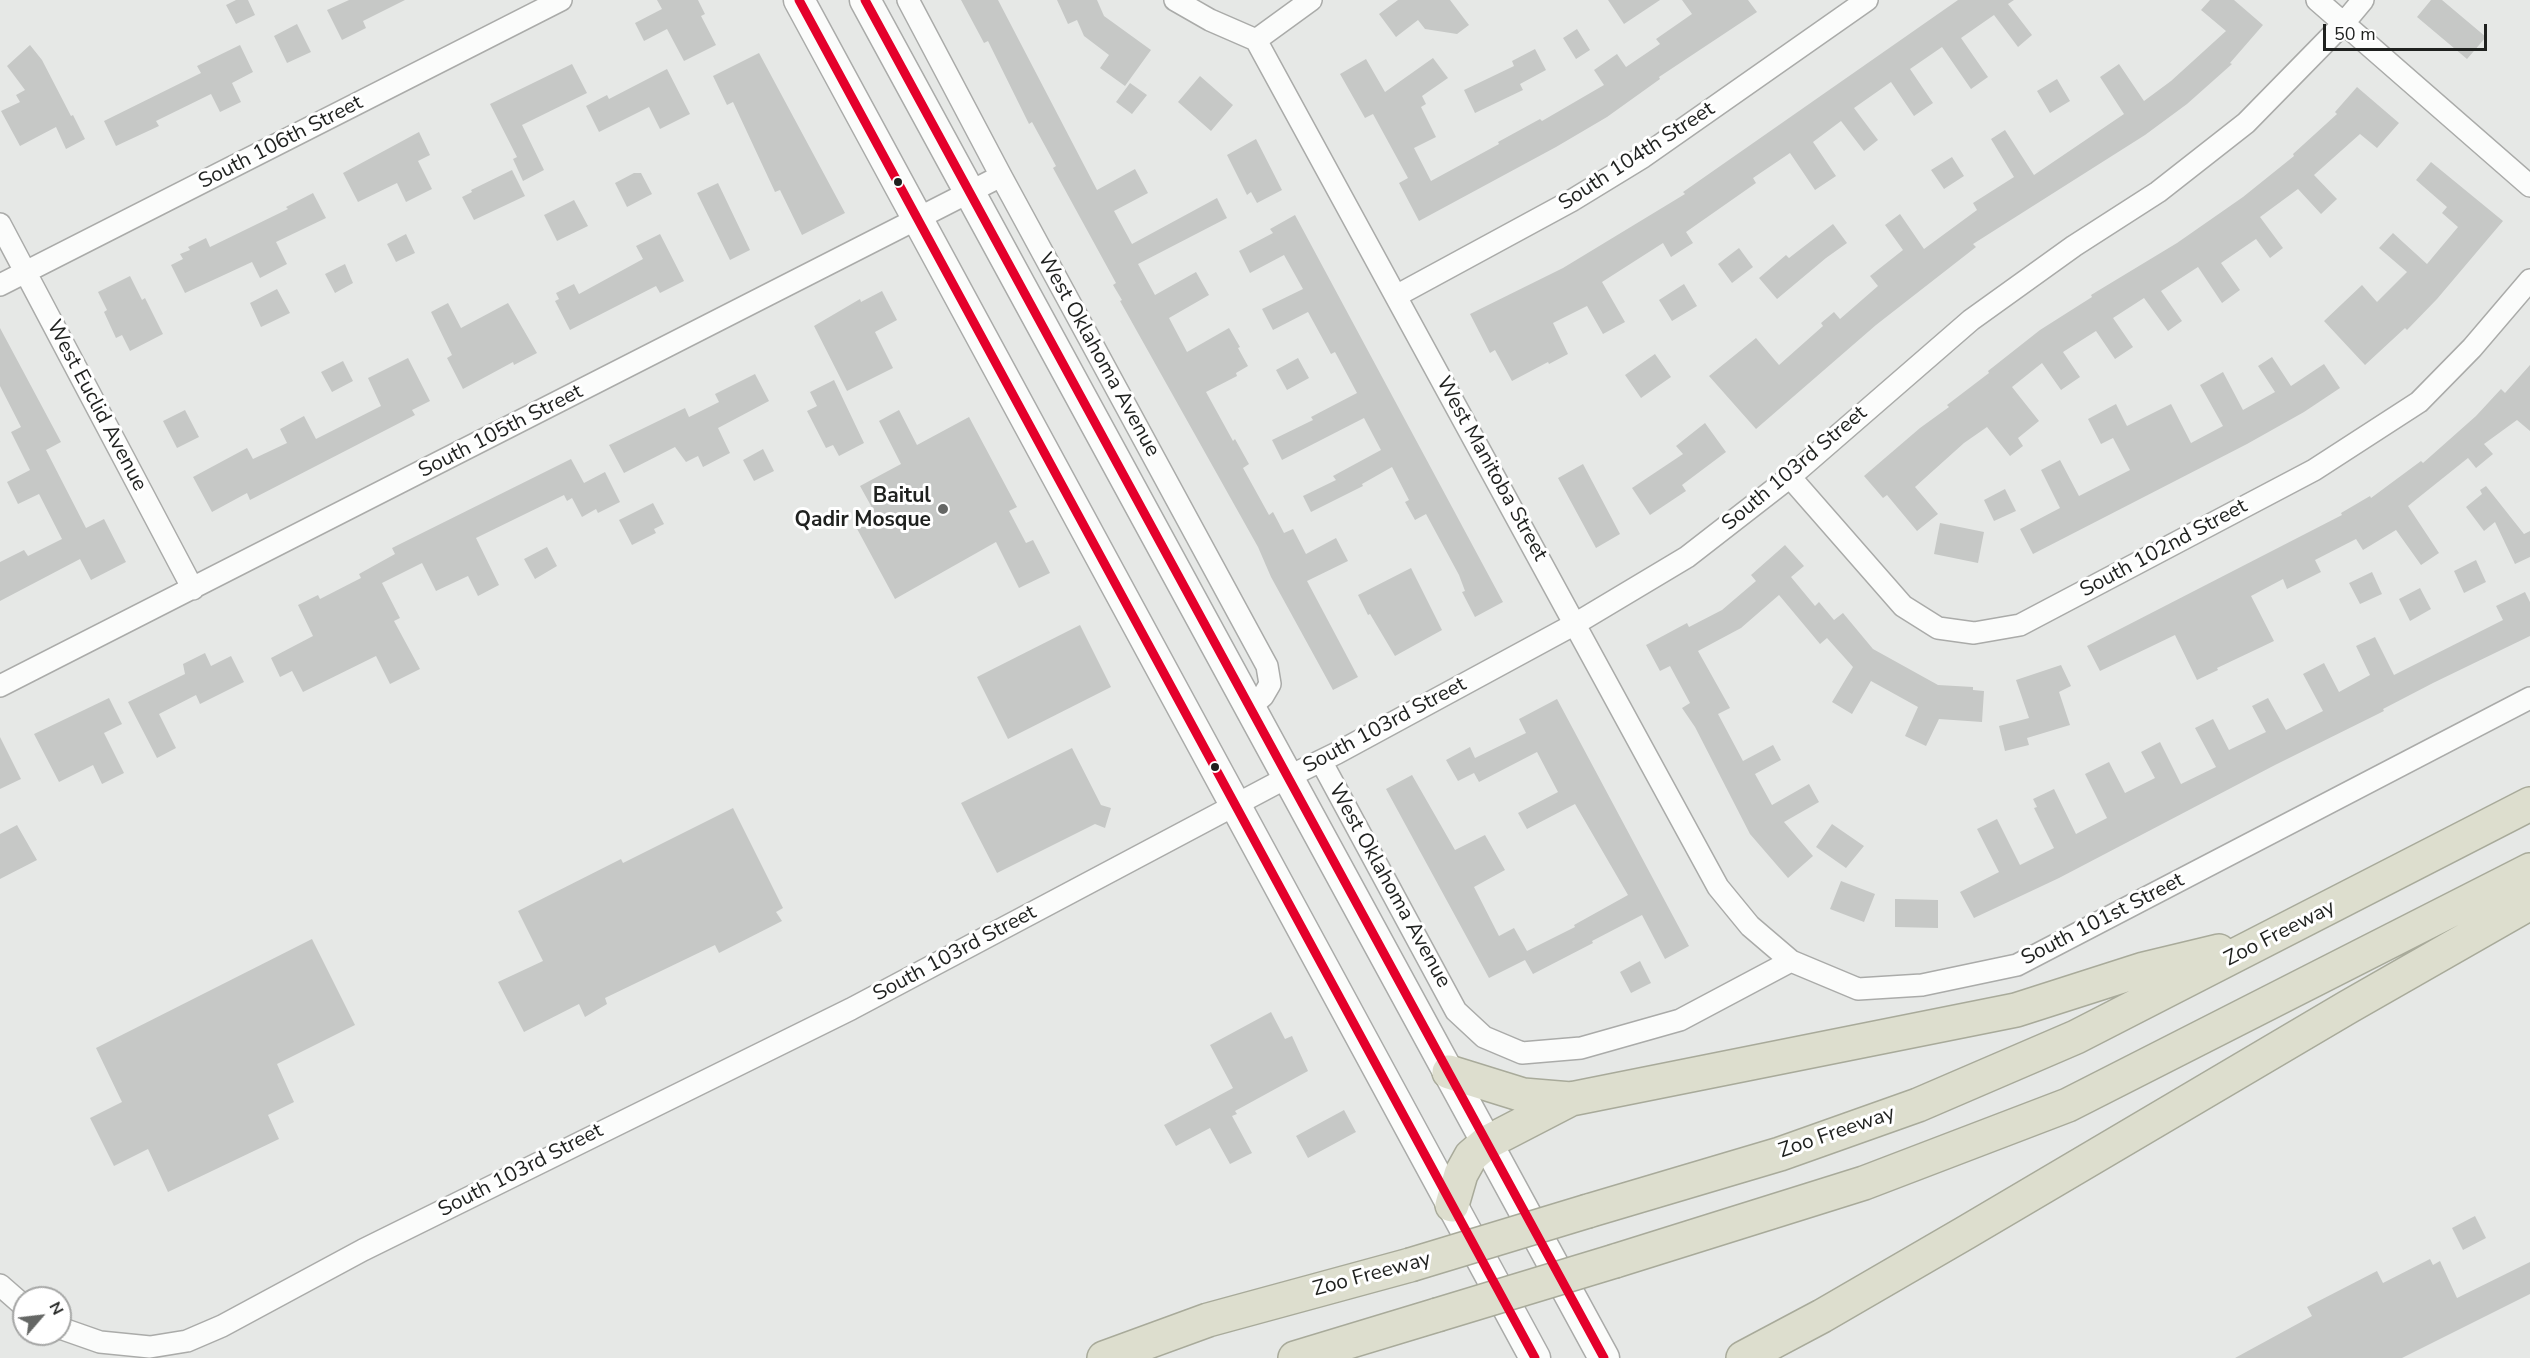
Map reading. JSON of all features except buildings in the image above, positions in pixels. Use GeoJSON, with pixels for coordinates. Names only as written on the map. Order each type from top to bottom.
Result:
{"type":"FeatureCollection","features":[{"type":"Feature","properties":{"kind":"highway","name":"Zoo Freeway"},"geometry":{"type":"LineString","coordinates":[[1104,1358],[1208,1320],[1410,1265],[1780,1154],[1918,1105],[2076,1037],[2274,938],[2530,804]]}},
{"type":"Feature","properties":{"kind":"highway"},"geometry":{"type":"LineString","coordinates":[[1295,1358],[1615,1262],[1864,1183],[2068,1106],[2530,870]]}},
{"type":"Feature","properties":{"kind":"highway"},"geometry":{"type":"LineString","coordinates":[[1743,1358],[1822,1316],[2348,1007],[2530,903]]}},
{"type":"Feature","properties":{"kind":"highway"},"geometry":{"type":"LineString","coordinates":[[1452,1205],[1461,1174],[1471,1156],[1486,1143],[1571,1099],[2016,1010],[2144,969],[2274,938]]}},
{"type":"Feature","properties":{"kind":"highway"},"geometry":{"type":"LineString","coordinates":[[1449,1072],[1523,1095],[1571,1099]]}},
{"type":"Feature","properties":{"kind":"main road"},"geometry":{"type":"LineString","coordinates":[[799,0],[1535,1358]]}},
{"type":"Feature","properties":{"kind":"main road","name":"West Oklahoma Avenue"},"geometry":{"type":"LineString","coordinates":[[866,0],[1604,1358]]}},
{"type":"Feature","properties":{"kind":"street","name":"South 106th Street"},"geometry":{"type":"LineString","coordinates":[[0,285],[561,0]]}},
{"type":"Feature","properties":{"kind":"street","name":"West Oklahoma Avenue"},"geometry":{"type":"LineString","coordinates":[[908,0],[1267,666],[1270,684],[1263,696],[1250,707]]}},
{"type":"Feature","properties":{"kind":"street"},"geometry":{"type":"LineString","coordinates":[[1175,0],[1210,20],[1256,40],[1311,0]]}},
{"type":"Feature","properties":{"kind":"street","name":"South 104th Street"},"geometry":{"type":"LineString","coordinates":[[1396,296],[1571,201],[1642,157],[1867,0]]}},
{"type":"Feature","properties":{"kind":"street"},"geometry":{"type":"LineString","coordinates":[[2316,0],[2530,186]]}},
{"type":"Feature","properties":{"kind":"street","name":"South 103rd Street"},"geometry":{"type":"LineString","coordinates":[[72,1332],[100,1342],[150,1347],[187,1341],[222,1326],[363,1250],[851,1009],[1575,624],[1687,557],[1790,477],[1971,320],[2074,246],[2158,192],[2246,123],[2343,24],[2363,0]]}},
{"type":"Feature","properties":{"kind":"street","name":"West Manitoba Street"},"geometry":{"type":"LineString","coordinates":[[1256,40],[1718,887],[1750,926],[1791,961]]}},
{"type":"Feature","properties":{"kind":"street","name":"South 105th Street"},"geometry":{"type":"LineString","coordinates":[[0,686],[1001,176]]}},
{"type":"Feature","properties":{"kind":"street","name":"West Euclid Avenue"},"geometry":{"type":"LineString","coordinates":[[0,224],[193,589]]}},
{"type":"Feature","properties":{"kind":"street","name":"South 102nd Street"},"geometry":{"type":"LineString","coordinates":[[1790,477],[1903,606],[1938,628],[1974,633],[2020,625],[2314,470],[2419,402],[2472,348],[2530,280]]}},
{"type":"Feature","properties":{"kind":"street","name":"South 101st Street"},"geometry":{"type":"LineString","coordinates":[[1791,961],[1858,989],[1922,985],[2018,965],[2530,698]]}},
{"type":"Feature","properties":{"kind":"street","name":"West Oklahoma Avenue"},"geometry":{"type":"LineString","coordinates":[[1321,761],[1456,1011],[1484,1037],[1522,1053],[1581,1048],[1680,1020],[1791,961]]}},
{"type":"Feature","properties":{"kind":"street"},"geometry":{"type":"LineString","coordinates":[[0,1285],[12,1296]]}},
{"type":"Feature","properties":{"kind":"transit line"},"geometry":{"type":"LineString","coordinates":[[799,0],[1535,1358]]}},
{"type":"Feature","properties":{"kind":"transit line"},"geometry":{"type":"LineString","coordinates":[[865,0],[1604,1358]]}},
{"type":"Feature","properties":{"kind":"place","name":"Baitul Qadir Mosque"},"geometry":{"type":"Point","coordinates":[943,509]}}]}
